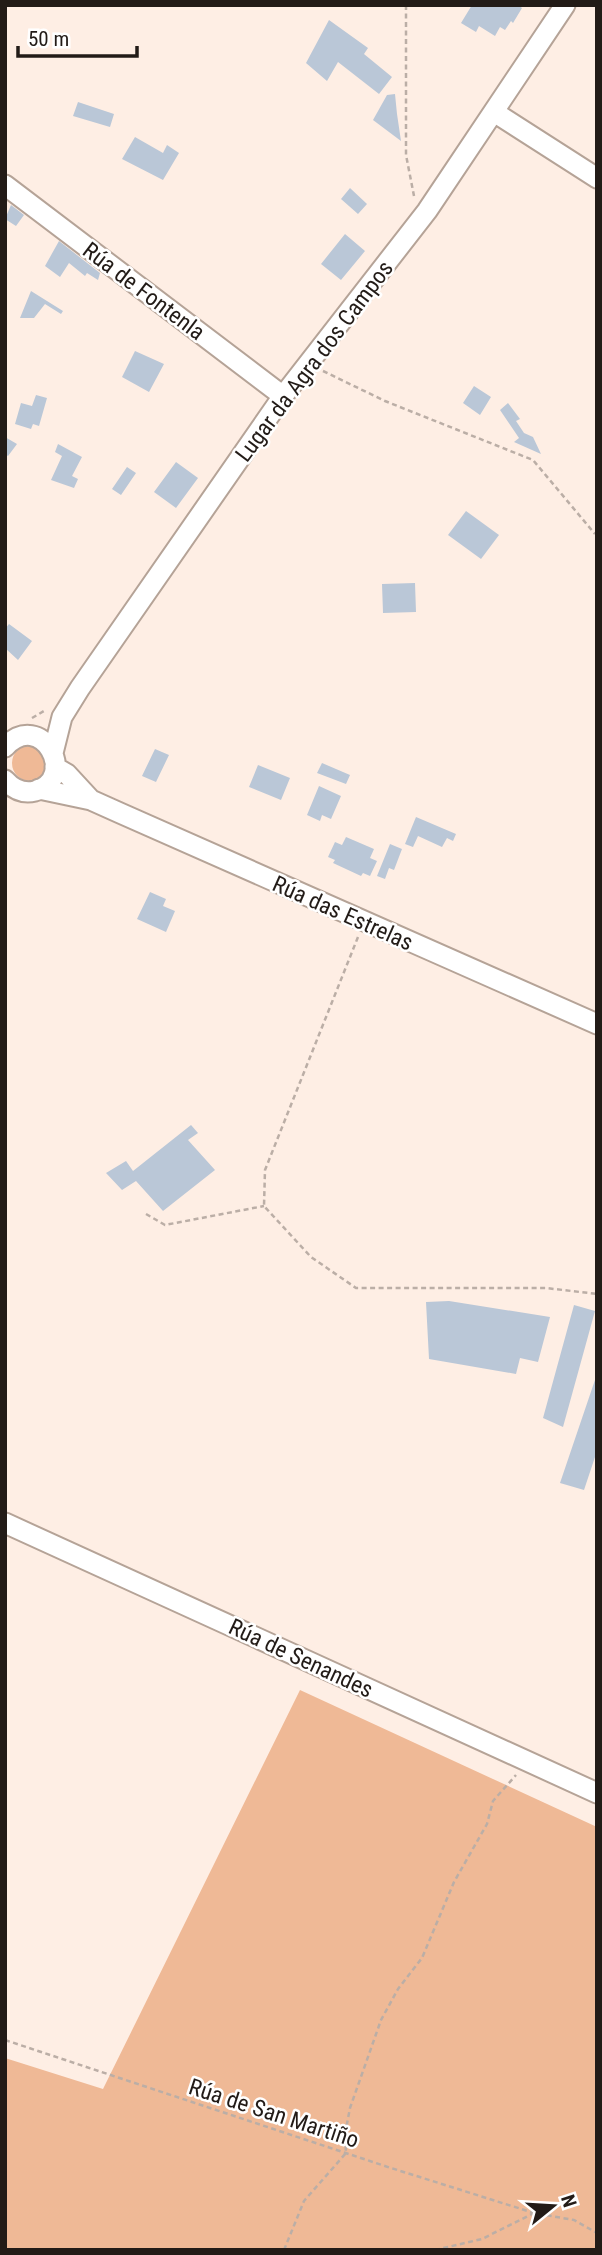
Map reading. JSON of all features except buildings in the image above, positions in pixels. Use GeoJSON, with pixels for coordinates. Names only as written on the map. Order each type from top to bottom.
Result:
{"type":"FeatureCollection","features":[{"type":"Feature","properties":{"kind":"street","name":"Lugar da Agra dos Campos"},"geometry":{"type":"LineString","coordinates":[[17,735],[56,712],[283,396],[310,365],[427,211],[565,5]]}},
{"type":"Feature","properties":{"kind":"street"},"geometry":{"type":"LineString","coordinates":[[494,112],[597,178]]}},
{"type":"Feature","properties":{"kind":"street","name":"Rúa de Fontenla"},"geometry":{"type":"LineString","coordinates":[[5,185],[283,396]]}},
{"type":"Feature","properties":{"kind":"street","name":"Lugar da Agra dos Campos"},"geometry":{"type":"LineString","coordinates":[[54,760],[56,712]]}},
{"type":"Feature","properties":{"kind":"street","name":"Rúa das Estrelas"},"geometry":{"type":"LineString","coordinates":[[17,735],[43,741],[54,760],[91,800]]}},
{"type":"Feature","properties":{"kind":"street"},"geometry":{"type":"LineString","coordinates":[[5,803],[50,781],[54,760]]}},
{"type":"Feature","properties":{"kind":"street","name":"Rúa das Estrelas"},"geometry":{"type":"LineString","coordinates":[[5,780],[32,790],[91,800],[597,1024]]}},
{"type":"Feature","properties":{"kind":"street","name":"Rúa de Senandes"},"geometry":{"type":"LineString","coordinates":[[5,1523],[597,1793]]}},
{"type":"Feature","properties":{"kind":"path"},"geometry":{"type":"LineString","coordinates":[[406,5],[406,155],[415,201],[427,211]]}},
{"type":"Feature","properties":{"kind":"path"},"geometry":{"type":"LineString","coordinates":[[310,365],[385,401],[533,460],[595,534]]}},
{"type":"Feature","properties":{"kind":"path"},"geometry":{"type":"LineString","coordinates":[[17,735],[56,712]]}},
{"type":"Feature","properties":{"kind":"path"},"geometry":{"type":"LineString","coordinates":[[355,944],[265,1170],[264,1206],[311,1256],[356,1288],[546,1288],[597,1294]]}},
{"type":"Feature","properties":{"kind":"path"},"geometry":{"type":"LineString","coordinates":[[146,1213],[165,1225],[264,1206]]}},
{"type":"Feature","properties":{"kind":"path"},"geometry":{"type":"LineString","coordinates":[[284,2250],[304,2202],[346,2153],[345,2134],[350,2108],[381,2021],[398,1989],[422,1958],[454,1882],[487,1824],[493,1801],[502,1787],[519,1773],[525,1761]]}},
{"type":"Feature","properties":{"kind":"path","name":"Rúa de San Martiño"},"geometry":{"type":"LineString","coordinates":[[5,2040],[534,2213],[574,2220],[597,2233]]}},
{"type":"Feature","properties":{"kind":"path"},"geometry":{"type":"LineString","coordinates":[[435,2250],[482,2239],[534,2213]]}},
{"type":"Feature","properties":{"kind":"shaded area"},"geometry":{"type":"Polygon","coordinates":[[[30,745],[43,750],[48,763],[43,776],[30,781],[17,776],[12,763],[17,750],[30,745]]]}},
{"type":"Feature","properties":{"kind":"shaded area"},"geometry":{"type":"Polygon","coordinates":[[[300,1690],[597,1827],[597,2250],[5,2250],[5,2058],[103,2089],[300,1690]]]}}]}
